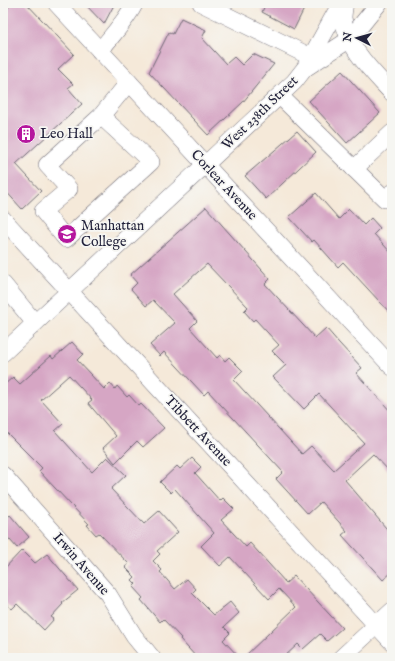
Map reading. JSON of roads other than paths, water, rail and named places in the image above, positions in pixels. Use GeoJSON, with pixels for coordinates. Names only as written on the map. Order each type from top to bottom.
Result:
{"type":"FeatureCollection","features":[{"type":"Feature","properties":{"kind":"street","name":"Corlear Avenue"},"geometry":{"type":"LineString","coordinates":[[56,3],[392,367]]}},
{"type":"Feature","properties":{"kind":"street"},"geometry":{"type":"LineString","coordinates":[[100,51],[128,16],[135,3]]}},
{"type":"Feature","properties":{"kind":"street"},"geometry":{"type":"LineString","coordinates":[[201,3],[308,62]]}},
{"type":"Feature","properties":{"kind":"street","name":"West 238th Street"},"geometry":{"type":"LineString","coordinates":[[3,353],[280,96],[308,62],[341,3]]}},
{"type":"Feature","properties":{"kind":"street"},"geometry":{"type":"LineString","coordinates":[[345,3],[343,18],[350,39],[361,59],[392,93]]}},
{"type":"Feature","properties":{"kind":"street","name":"West 238th Street"},"geometry":{"type":"LineString","coordinates":[[308,62],[350,39],[379,3]]}},
{"type":"Feature","properties":{"kind":"street"},"geometry":{"type":"LineString","coordinates":[[101,116],[150,162],[66,239],[43,211],[68,189],[47,165],[101,116],[129,82]]}},
{"type":"Feature","properties":{"kind":"street"},"geometry":{"type":"LineString","coordinates":[[280,96],[385,199],[392,193]]}},
{"type":"Feature","properties":{"kind":"street"},"geometry":{"type":"LineString","coordinates":[[354,169],[392,133]]}},
{"type":"Feature","properties":{"kind":"street","name":"Tibbett Avenue"},"geometry":{"type":"LineString","coordinates":[[3,220],[392,642]]}},
{"type":"Feature","properties":{"kind":"street"},"geometry":{"type":"LineString","coordinates":[[3,284],[35,323]]}},
{"type":"Feature","properties":{"kind":"street","name":"Irwin Avenue"},"geometry":{"type":"LineString","coordinates":[[3,475],[108,594],[134,636],[152,658]]}},
{"type":"Feature","properties":{"kind":"street"},"geometry":{"type":"LineString","coordinates":[[341,658],[392,611]]}},
{"type":"Feature","properties":{"kind":"place","name":"Leo Hall"},"geometry":{"type":"Point","coordinates":[26,134]}},
{"type":"Feature","properties":{"kind":"place","name":"Manhattan College"},"geometry":{"type":"Point","coordinates":[67,234]}}]}
